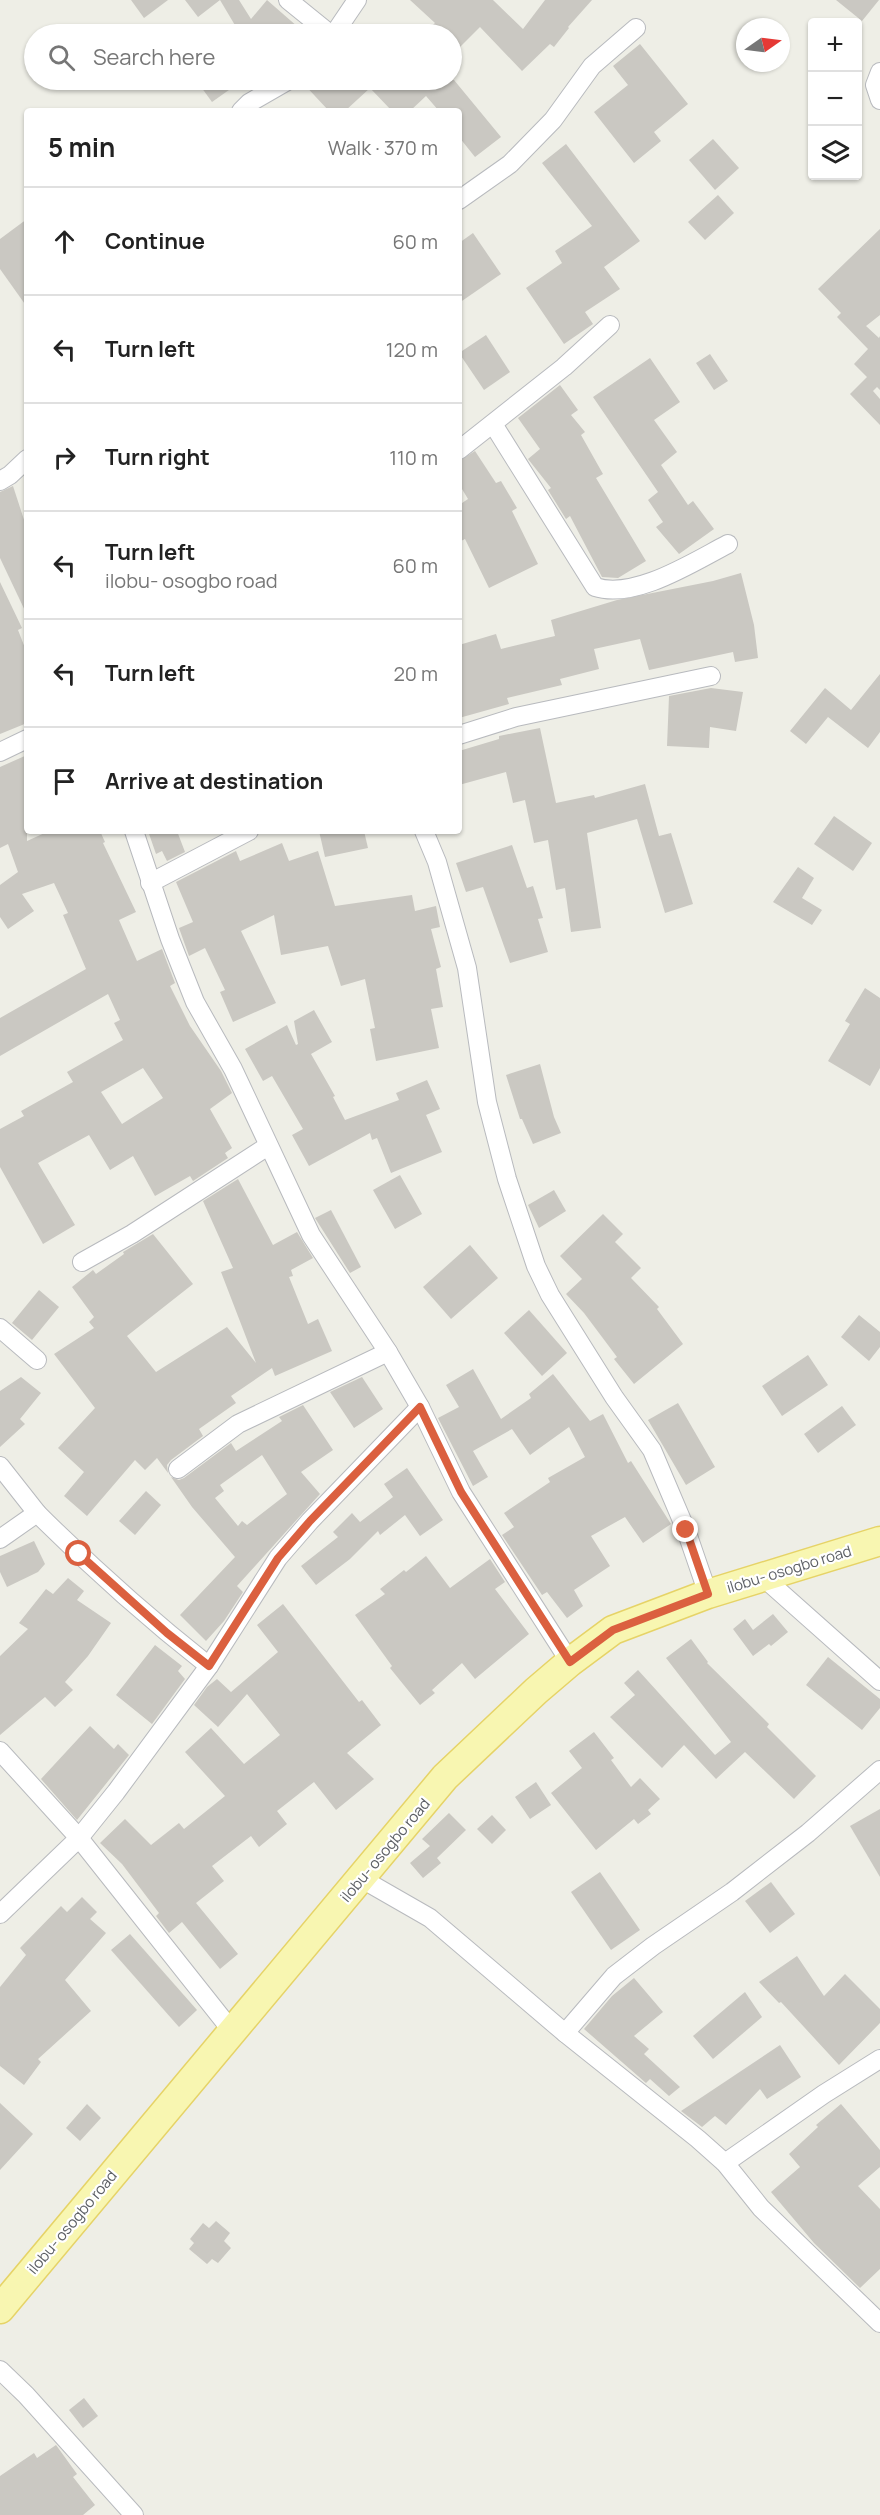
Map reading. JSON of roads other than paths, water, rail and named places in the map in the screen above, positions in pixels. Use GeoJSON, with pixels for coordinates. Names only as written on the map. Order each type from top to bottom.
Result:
{"type":"FeatureCollection","features":[{"type":"Feature","properties":{"kind":"main road","name":"ilobu- osogbo road"},"geometry":{"type":"LineString","coordinates":[[2,2303],[445,1778],[570,1662],[613,1630],[708,1594],[880,1541]]}},
{"type":"Feature","properties":{"kind":"street"},"geometry":{"type":"LineString","coordinates":[[288,0],[319,24]]}},
{"type":"Feature","properties":{"kind":"street"},"geometry":{"type":"LineString","coordinates":[[339,24],[357,0]]}},
{"type":"Feature","properties":{"kind":"street"},"geometry":{"type":"LineString","coordinates":[[462,198],[510,164],[553,120],[592,66],[636,28]]}},
{"type":"Feature","properties":{"kind":"street"},"geometry":{"type":"LineString","coordinates":[[880,72],[874,85],[880,100]]}},
{"type":"Feature","properties":{"kind":"street"},"geometry":{"type":"LineString","coordinates":[[244,108],[272,90]]}},
{"type":"Feature","properties":{"kind":"street"},"geometry":{"type":"LineString","coordinates":[[462,448],[564,367],[609,325]]}},
{"type":"Feature","properties":{"kind":"street"},"geometry":{"type":"LineString","coordinates":[[493,424],[595,587],[606,590],[632,588],[669,574],[728,544]]}},
{"type":"Feature","properties":{"kind":"street"},"geometry":{"type":"LineString","coordinates":[[0,481],[24,462]]}},
{"type":"Feature","properties":{"kind":"street"},"geometry":{"type":"LineString","coordinates":[[462,734],[516,717],[711,676]]}},
{"type":"Feature","properties":{"kind":"street"},"geometry":{"type":"LineString","coordinates":[[0,752],[24,740]]}},
{"type":"Feature","properties":{"kind":"street"},"geometry":{"type":"LineString","coordinates":[[135,834],[150,883],[195,1002],[233,1069],[311,1235],[388,1352],[420,1407],[461,1492],[570,1662]]}},
{"type":"Feature","properties":{"kind":"street"},"geometry":{"type":"LineString","coordinates":[[150,883],[243,834]]}},
{"type":"Feature","properties":{"kind":"street"},"geometry":{"type":"LineString","coordinates":[[425,834],[437,862],[467,968],[487,1102],[507,1179],[536,1266],[550,1295],[614,1397],[652,1450],[686,1530],[708,1594]]}},
{"type":"Feature","properties":{"kind":"street"},"geometry":{"type":"LineString","coordinates":[[82,1262],[132,1234],[268,1146]]}},
{"type":"Feature","properties":{"kind":"street"},"geometry":{"type":"LineString","coordinates":[[0,1328],[38,1360]]}},
{"type":"Feature","properties":{"kind":"street"},"geometry":{"type":"LineString","coordinates":[[178,1469],[238,1424],[388,1352]]}},
{"type":"Feature","properties":{"kind":"street"},"geometry":{"type":"LineString","coordinates":[[0,1914],[79,1838],[116,1792],[209,1666],[278,1558],[310,1521],[420,1407]]}},
{"type":"Feature","properties":{"kind":"street"},"geometry":{"type":"LineString","coordinates":[[0,1466],[37,1513],[79,1554],[158,1625],[209,1666]]}},
{"type":"Feature","properties":{"kind":"street"},"geometry":{"type":"LineString","coordinates":[[0,1539],[37,1513]]}},
{"type":"Feature","properties":{"kind":"street"},"geometry":{"type":"LineString","coordinates":[[763,1577],[880,1682]]}},
{"type":"Feature","properties":{"kind":"street"},"geometry":{"type":"LineString","coordinates":[[0,1751],[79,1838],[232,2031]]}},
{"type":"Feature","properties":{"kind":"street"},"geometry":{"type":"LineString","coordinates":[[565,2033],[614,1976],[653,1946],[741,1886],[808,1833],[880,1770]]}},
{"type":"Feature","properties":{"kind":"street"},"geometry":{"type":"LineString","coordinates":[[362,1879],[430,1918],[565,2033],[725,2163],[760,2208],[876,2313]]}},
{"type":"Feature","properties":{"kind":"street"},"geometry":{"type":"LineString","coordinates":[[725,2163],[824,2094],[880,2059]]}},
{"type":"Feature","properties":{"kind":"street"},"geometry":{"type":"LineString","coordinates":[[0,2370],[26,2395],[135,2515]]}}]}
